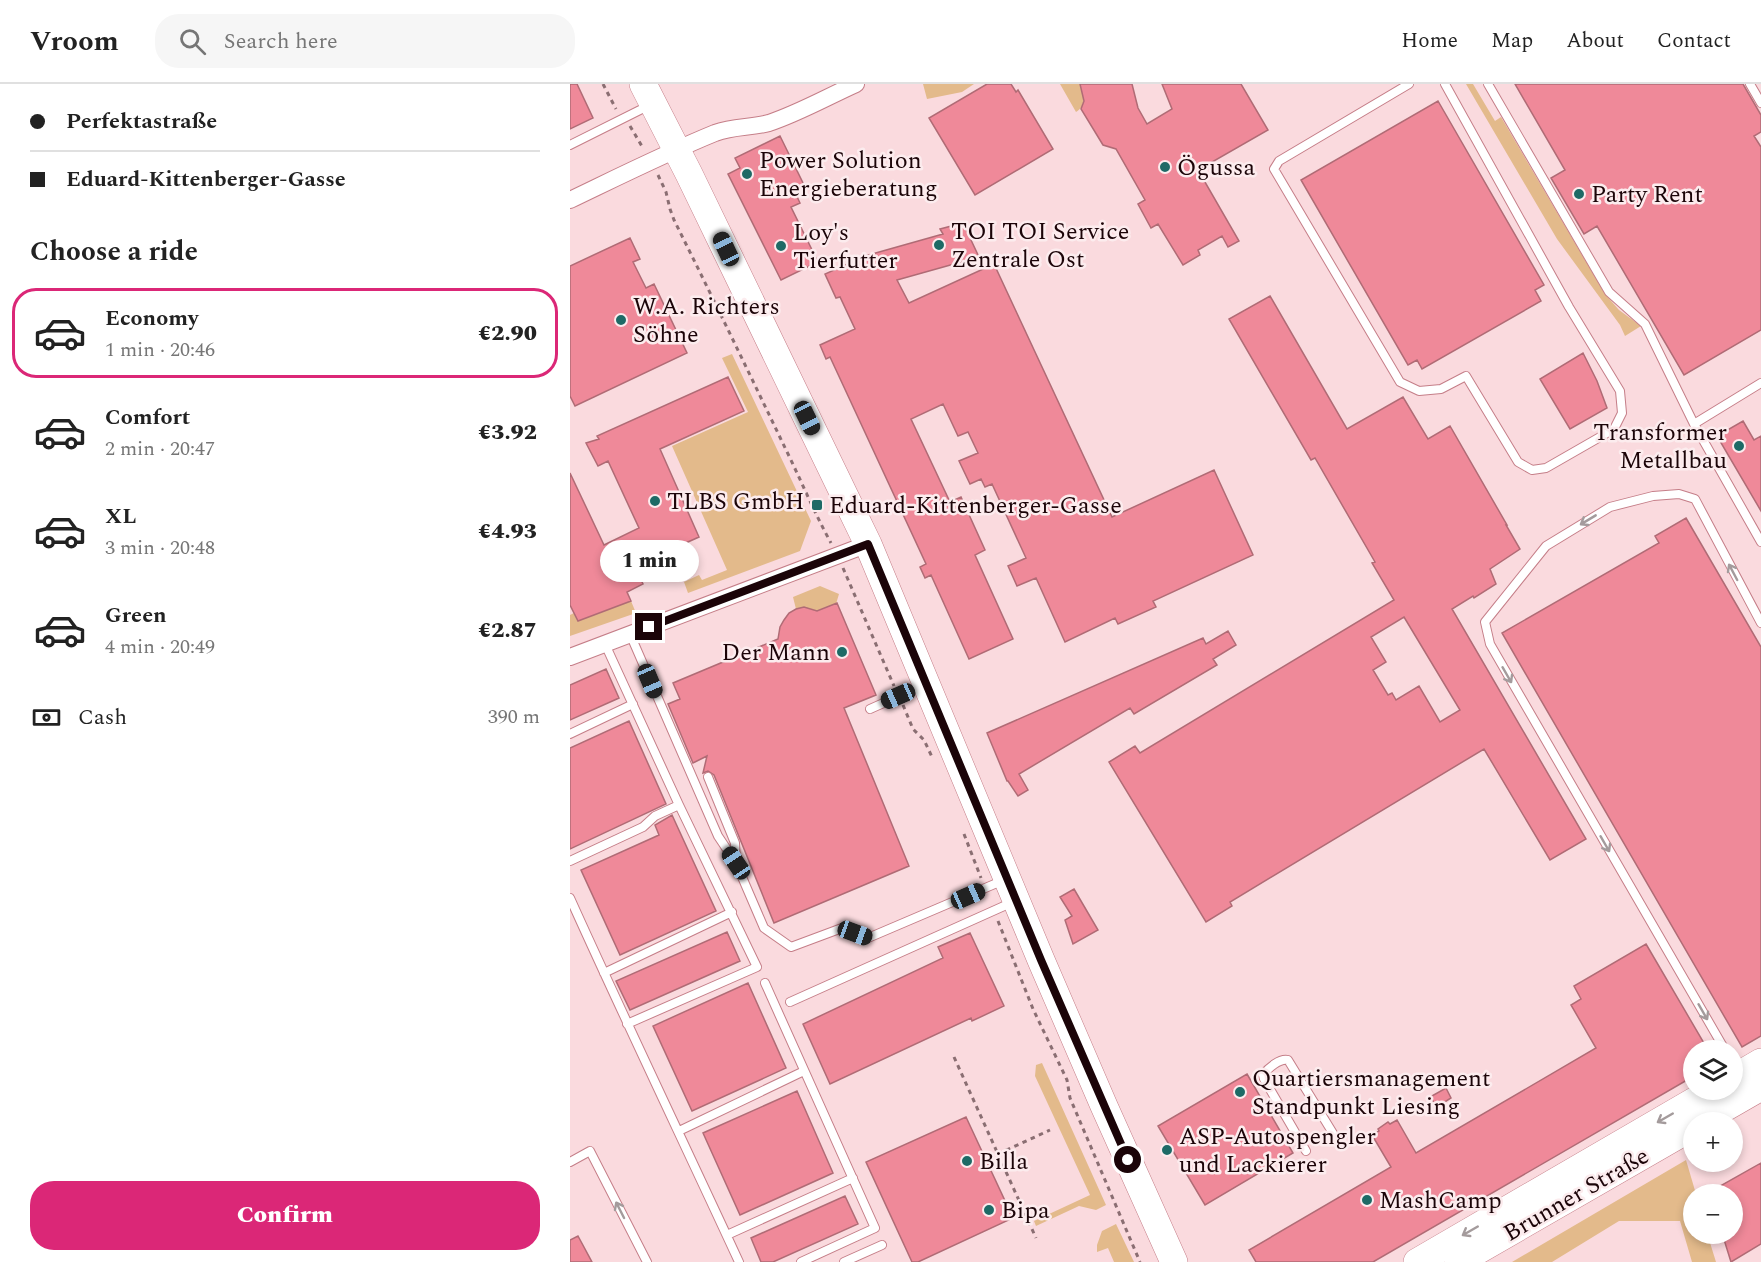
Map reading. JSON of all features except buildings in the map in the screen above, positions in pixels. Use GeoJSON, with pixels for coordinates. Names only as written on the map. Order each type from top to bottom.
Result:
{"type":"FeatureCollection","features":[{"type":"Feature","properties":{"kind":"main road"},"geometry":{"type":"LineString","coordinates":[[648,94],[677,149],[868,544],[927,684],[1001,894],[1099,1096],[1174,1262]]}},
{"type":"Feature","properties":{"kind":"main road"},"geometry":{"type":"LineString","coordinates":[[1711,1112],[1748,1077]]}},
{"type":"Feature","properties":{"kind":"main road","name":"Brunner Straße"},"geometry":{"type":"LineString","coordinates":[[1453,1256],[1698,1100]]}},
{"type":"Feature","properties":{"kind":"main road","name":"Brunner Straße"},"geometry":{"type":"LineString","coordinates":[[1417,1262],[1453,1256],[1683,1132]]}},
{"type":"Feature","properties":{"kind":"street"},"geometry":{"type":"LineString","coordinates":[[570,200],[677,149],[731,128],[758,126],[779,119],[847,86]]}},
{"type":"Feature","properties":{"kind":"street"},"geometry":{"type":"LineString","coordinates":[[570,657],[868,544]]}},
{"type":"Feature","properties":{"kind":"lane"},"geometry":{"type":"LineString","coordinates":[[1409,84],[1279,161],[1274,169],[1400,382],[1419,391],[1442,390],[1466,376],[1518,462],[1532,470],[1546,468],[1614,429],[1622,413],[1620,391],[1563,297],[1445,84]]}},
{"type":"Feature","properties":{"kind":"lane"},"geometry":{"type":"LineString","coordinates":[[1488,84],[1609,292],[1644,324],[1694,424],[1761,542]]}},
{"type":"Feature","properties":{"kind":"lane"},"geometry":{"type":"LineString","coordinates":[[1750,84],[1761,103]]}},
{"type":"Feature","properties":{"kind":"lane"},"geometry":{"type":"LineString","coordinates":[[570,145],[648,94]]}},
{"type":"Feature","properties":{"kind":"lane"},"geometry":{"type":"LineString","coordinates":[[1694,424],[1761,383]]}},
{"type":"Feature","properties":{"kind":"lane"},"geometry":{"type":"LineString","coordinates":[[1719,1040],[1490,644],[1485,622],[1546,546],[1610,507],[1653,496],[1679,494],[1695,499],[1761,623]]}},
{"type":"Feature","properties":{"kind":"lane"},"geometry":{"type":"LineString","coordinates":[[630,634],[718,836],[736,863],[764,928],[790,947],[842,928],[868,938],[1001,894]]}},
{"type":"Feature","properties":{"kind":"lane"},"geometry":{"type":"LineString","coordinates":[[605,644],[757,967],[627,1024]]}},
{"type":"Feature","properties":{"kind":"lane"},"geometry":{"type":"LineString","coordinates":[[870,709],[927,684]]}},
{"type":"Feature","properties":{"kind":"lane"},"geometry":{"type":"LineString","coordinates":[[570,734],[633,704]]}},
{"type":"Feature","properties":{"kind":"lane"},"geometry":{"type":"LineString","coordinates":[[708,777],[735,843],[736,863]]}},
{"type":"Feature","properties":{"kind":"lane"},"geometry":{"type":"LineString","coordinates":[[570,861],[643,827],[655,816],[680,805]]}},
{"type":"Feature","properties":{"kind":"lane"},"geometry":{"type":"LineString","coordinates":[[790,1002],[1001,894]]}},
{"type":"Feature","properties":{"kind":"lane"},"geometry":{"type":"LineString","coordinates":[[570,898],[739,1262]]}},
{"type":"Feature","properties":{"kind":"lane"},"geometry":{"type":"LineString","coordinates":[[604,973],[732,912]]}},
{"type":"Feature","properties":{"kind":"lane"},"geometry":{"type":"LineString","coordinates":[[765,983],[875,1228],[801,1262]]}},
{"type":"Feature","properties":{"kind":"lane"},"geometry":{"type":"LineString","coordinates":[[1306,1151],[1263,1075],[1282,1060],[1288,1060],[1334,1135]]}},
{"type":"Feature","properties":{"kind":"lane"},"geometry":{"type":"LineString","coordinates":[[679,1131],[804,1071]]}},
{"type":"Feature","properties":{"kind":"lane"},"geometry":{"type":"LineString","coordinates":[[570,1162],[590,1152],[647,1262]]}},
{"type":"Feature","properties":{"kind":"lane"},"geometry":{"type":"LineString","coordinates":[[727,1235],[853,1178]]}},
{"type":"Feature","properties":{"kind":"lane"},"geometry":{"type":"LineString","coordinates":[[844,1262],[882,1245]]}},
{"type":"Feature","properties":{"kind":"path"},"geometry":{"type":"LineString","coordinates":[[651,162],[666,192],[674,220],[733,339],[812,509],[838,556],[913,729],[924,740],[933,760]]}},
{"type":"Feature","properties":{"kind":"path"},"geometry":{"type":"LineString","coordinates":[[964,834],[1001,894],[1033,1009],[1067,1080],[1070,1098],[1140,1262]]}},
{"type":"Feature","properties":{"kind":"path"},"geometry":{"type":"LineString","coordinates":[[954,1057],[1036,1238]]}},
{"type":"Feature","properties":{"kind":"path"},"geometry":{"type":"LineString","coordinates":[[998,1154],[1050,1130]]}},
{"type":"Feature","properties":{"kind":"shaded area"},"geometry":{"type":"Polygon","coordinates":[[[923,84],[974,84],[962,92],[927,99],[923,84]]]}},
{"type":"Feature","properties":{"kind":"shaded area"},"geometry":{"type":"Polygon","coordinates":[[[1060,84],[1080,84],[1083,103],[1076,112],[1060,84]]]}},
{"type":"Feature","properties":{"kind":"shaded area"},"geometry":{"type":"Polygon","coordinates":[[[1466,84],[1473,84],[1495,121],[1501,117],[1605,294],[1619,310],[1641,326],[1625,336],[1620,325],[1557,239],[1466,84]]]}},
{"type":"Feature","properties":{"kind":"shaded area"},"geometry":{"type":"Polygon","coordinates":[[[732,354],[811,521],[800,551],[688,593],[684,582],[699,575],[702,580],[727,570],[672,446],[748,412],[722,358],[732,354]]]}},
{"type":"Feature","properties":{"kind":"shaded area"},"geometry":{"type":"Polygon","coordinates":[[[820,586],[839,594],[836,604],[817,611],[804,607],[796,609],[793,597],[820,586]]]}},
{"type":"Feature","properties":{"kind":"shaded area"},"geometry":{"type":"Polygon","coordinates":[[[631,601],[636,613],[570,636],[570,615],[574,613],[578,621],[631,601]]]}},
{"type":"Feature","properties":{"kind":"shaded area"},"geometry":{"type":"Polygon","coordinates":[[[1042,1063],[1106,1205],[1096,1210],[1079,1206],[1036,1226],[1034,1221],[1090,1195],[1035,1076],[1036,1065],[1042,1063]]]}},
{"type":"Feature","properties":{"kind":"shaded area"},"geometry":{"type":"Polygon","coordinates":[[[1683,1162],[1683,1172],[1690,1172],[1693,1184],[1683,1184],[1683,1231],[1680,1221],[1619,1221],[1552,1262],[1512,1262],[1683,1162]]]}},
{"type":"Feature","properties":{"kind":"shaded area"},"geometry":{"type":"Polygon","coordinates":[[[1116,1224],[1134,1262],[1114,1262],[1108,1248],[1097,1252],[1102,1231],[1116,1224]]]}},
{"type":"Feature","properties":{"kind":"shaded area"},"geometry":{"type":"Polygon","coordinates":[[[1687,1244],[1710,1244],[1716,1262],[1692,1262],[1687,1244]]]}},
{"type":"Feature","properties":{"kind":"place","name":"Ögussa"},"geometry":{"type":"Point","coordinates":[1165,167]}},
{"type":"Feature","properties":{"kind":"place","name":"Power Solution Energieberatung"},"geometry":{"type":"Point","coordinates":[747,174]}},
{"type":"Feature","properties":{"kind":"place","name":"Party Rent"},"geometry":{"type":"Point","coordinates":[1579,194]}},
{"type":"Feature","properties":{"kind":"place","name":"TOI TOI Service Zentrale Ost"},"geometry":{"type":"Point","coordinates":[939,245]}},
{"type":"Feature","properties":{"kind":"place","name":"Loy's Tierfutter"},"geometry":{"type":"Point","coordinates":[781,246]}},
{"type":"Feature","properties":{"kind":"place","name":"W.A. Richters Söhne"},"geometry":{"type":"Point","coordinates":[621,320]}},
{"type":"Feature","properties":{"kind":"place","name":"Transformer Metallbau"},"geometry":{"type":"Point","coordinates":[1739,446]}},
{"type":"Feature","properties":{"kind":"place","name":"TLBS GmbH"},"geometry":{"type":"Point","coordinates":[655,501]}},
{"type":"Feature","properties":{"kind":"place","name":"Eduard-Kittenberger-Gasse"},"geometry":{"type":"Point","coordinates":[817,505]}},
{"type":"Feature","properties":{"kind":"place","name":"Der Mann"},"geometry":{"type":"Point","coordinates":[842,652]}},
{"type":"Feature","properties":{"kind":"place","name":"Quartiersmanagement Standpunkt Liesing"},"geometry":{"type":"Point","coordinates":[1240,1092]}},
{"type":"Feature","properties":{"kind":"place","name":"ASP-Autospengler und Lackierer"},"geometry":{"type":"Point","coordinates":[1167,1150]}},
{"type":"Feature","properties":{"kind":"place","name":"Billa"},"geometry":{"type":"Point","coordinates":[967,1161]}},
{"type":"Feature","properties":{"kind":"place","name":"MashCamp"},"geometry":{"type":"Point","coordinates":[1367,1200]}},
{"type":"Feature","properties":{"kind":"place","name":"Bipa"},"geometry":{"type":"Point","coordinates":[989,1210]}},
{"type":"Feature","properties":{"kind":"route"},"geometry":{"type":"LineString","coordinates":[[649,627],[868,544],[1041,960],[1128,1160]]}}]}
